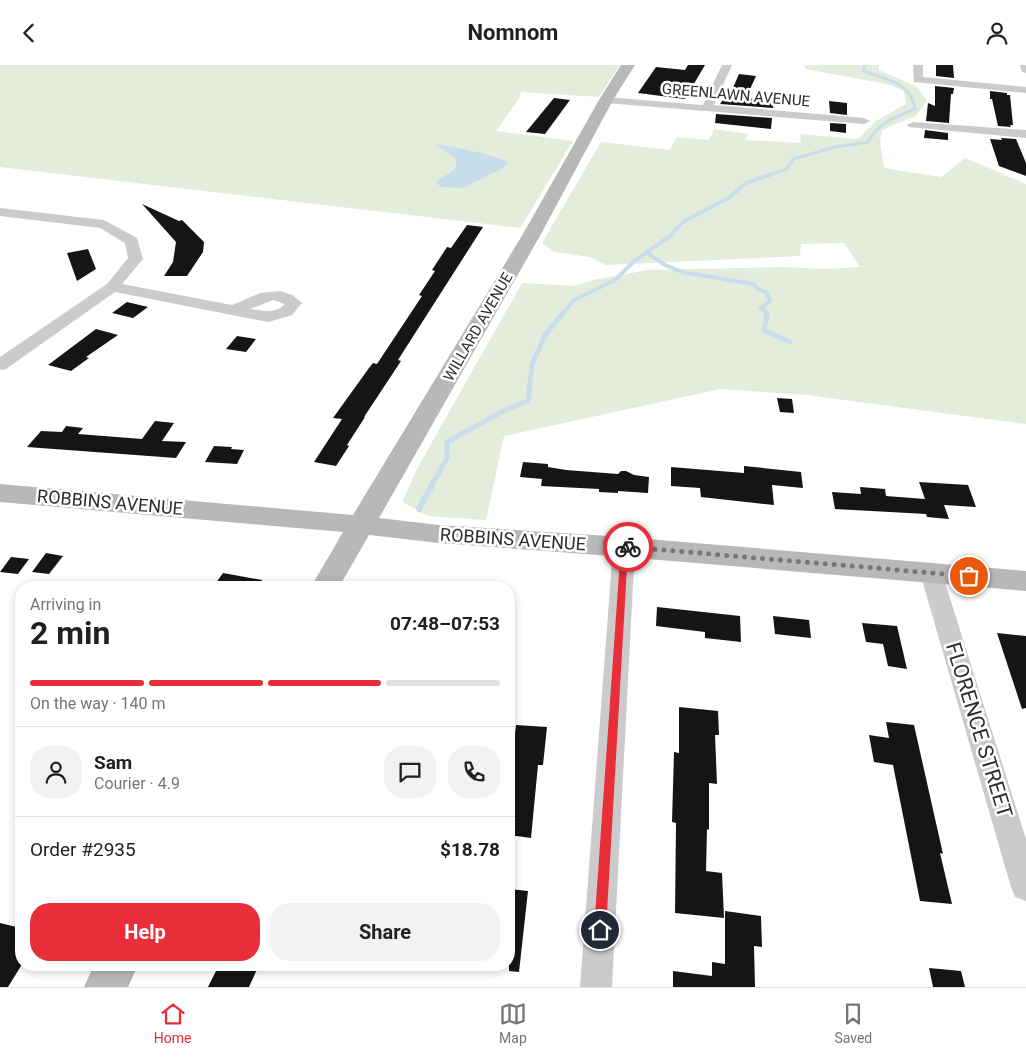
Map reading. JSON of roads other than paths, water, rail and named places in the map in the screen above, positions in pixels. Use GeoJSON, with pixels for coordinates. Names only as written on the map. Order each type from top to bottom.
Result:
{"type":"FeatureCollection","features":[{"type":"Feature","properties":{"kind":"main road","name":"WILLARD AVENUE"},"geometry":{"type":"LineString","coordinates":[[328,581],[532,234],[606,100],[628,65]]}},
{"type":"Feature","properties":{"kind":"main road","name":"ROBBINS AVENUE"},"geometry":{"type":"LineString","coordinates":[[0,493],[304,519],[439,534],[624,547],[1026,581]]}},
{"type":"Feature","properties":{"kind":"main road"},"geometry":{"type":"LineString","coordinates":[[104,987],[113,971]]}},
{"type":"Feature","properties":{"kind":"street"},"geometry":{"type":"LineString","coordinates":[[707,108],[727,65]]}},
{"type":"Feature","properties":{"kind":"street"},"geometry":{"type":"LineString","coordinates":[[918,65],[918,80],[1026,90]]}},
{"type":"Feature","properties":{"kind":"street"},"geometry":{"type":"LineString","coordinates":[[1025,65],[1026,70]]}},
{"type":"Feature","properties":{"kind":"street","name":"GREENLAWN AVENUE"},"geometry":{"type":"LineString","coordinates":[[606,100],[864,121]]}},
{"type":"Feature","properties":{"kind":"street"},"geometry":{"type":"LineString","coordinates":[[913,125],[1026,134]]}},
{"type":"Feature","properties":{"kind":"street"},"geometry":{"type":"LineString","coordinates":[[0,212],[104,224],[132,241],[136,259],[112,287],[0,365]]}},
{"type":"Feature","properties":{"kind":"street"},"geometry":{"type":"LineString","coordinates":[[112,287],[235,310]]}},
{"type":"Feature","properties":{"kind":"street"},"geometry":{"type":"LineString","coordinates":[[596,987],[624,547]]}},
{"type":"Feature","properties":{"kind":"street","name":"FLORENCE STREET"},"geometry":{"type":"LineString","coordinates":[[931,573],[1026,887]]}},
{"type":"Feature","properties":{"kind":"water"},"geometry":{"type":"Polygon","coordinates":[[[435,144],[485,154],[508,163],[500,170],[463,188],[441,187],[436,182],[455,169],[457,160],[435,144]]]}},
{"type":"Feature","properties":{"kind":"waterway"},"geometry":{"type":"LineString","coordinates":[[772,174],[787,169],[793,159],[835,147],[868,142],[882,125],[915,109],[913,100],[903,87],[888,79],[863,71],[865,65]]}},
{"type":"Feature","properties":{"kind":"waterway"},"geometry":{"type":"LineString","coordinates":[[647,252],[669,237],[683,222],[730,197],[746,183],[772,174]]}},
{"type":"Feature","properties":{"kind":"waterway"},"geometry":{"type":"LineString","coordinates":[[563,314],[574,300],[615,280],[633,262],[647,252]]}},
{"type":"Feature","properties":{"kind":"waterway"},"geometry":{"type":"LineString","coordinates":[[647,252],[665,265],[682,272],[753,284],[758,289],[766,292],[770,301],[761,308],[767,314],[764,330],[790,342]]}},
{"type":"Feature","properties":{"kind":"waterway"},"geometry":{"type":"LineString","coordinates":[[430,488],[447,458],[447,442],[505,410],[528,401],[532,365],[545,335],[564,312]]}},
{"type":"Feature","properties":{"kind":"waterway"},"geometry":{"type":"LineString","coordinates":[[419,509],[431,487]]}}]}
